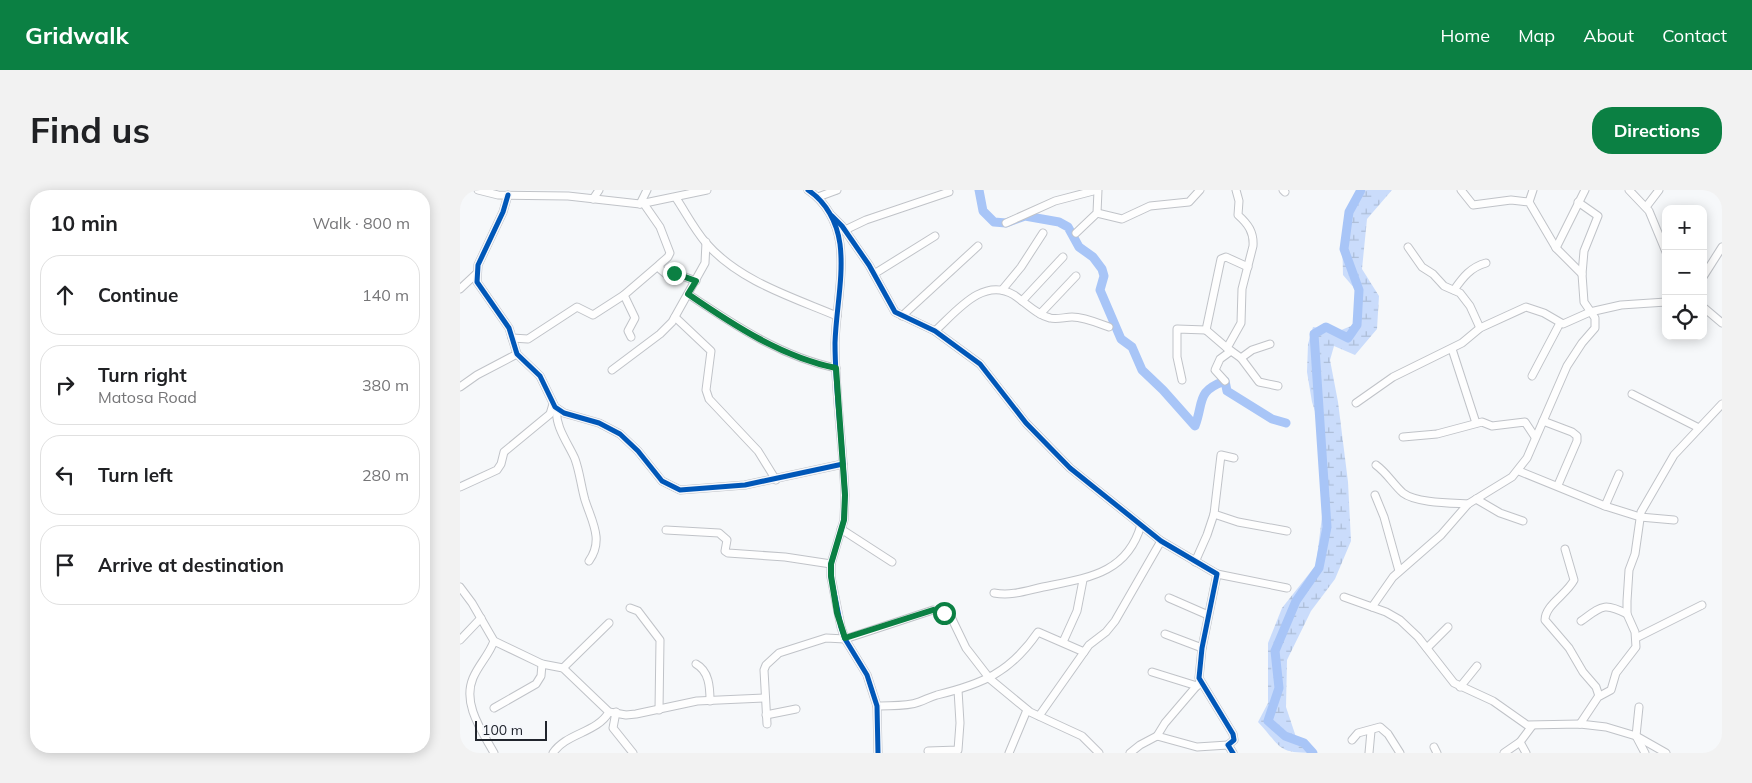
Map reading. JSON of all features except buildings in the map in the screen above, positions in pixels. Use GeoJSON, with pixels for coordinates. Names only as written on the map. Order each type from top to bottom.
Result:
{"type":"FeatureCollection","features":[{"type":"Feature","properties":{"kind":"street"},"geometry":{"type":"LineString","coordinates":[[478,190],[508,195],[568,196],[642,204],[708,190]]}},
{"type":"Feature","properties":{"kind":"street"},"geometry":{"type":"LineString","coordinates":[[594,199],[600,190]]}},
{"type":"Feature","properties":{"kind":"street"},"geometry":{"type":"LineString","coordinates":[[642,204],[647,190]]}},
{"type":"Feature","properties":{"kind":"street"},"geometry":{"type":"LineString","coordinates":[[808,190],[818,197],[845,230],[874,274],[890,306],[902,316],[935,331],[980,364],[1026,422],[1065,464],[1161,541],[1195,562],[1217,574],[1287,588]]}},
{"type":"Feature","properties":{"kind":"street"},"geometry":{"type":"LineString","coordinates":[[818,197],[837,190]]}},
{"type":"Feature","properties":{"kind":"street"},"geometry":{"type":"LineString","coordinates":[[1006,223],[1055,201],[1097,190],[1097,213],[1076,233]]}},
{"type":"Feature","properties":{"kind":"street"},"geometry":{"type":"LineString","coordinates":[[1097,213],[1122,219],[1150,206],[1189,202],[1200,190]]}},
{"type":"Feature","properties":{"kind":"street"},"geometry":{"type":"LineString","coordinates":[[1225,381],[1215,370],[1220,359],[1229,350],[1241,323],[1242,290],[1253,239],[1248,226],[1238,215],[1239,201],[1236,190]]}},
{"type":"Feature","properties":{"kind":"street"},"geometry":{"type":"LineString","coordinates":[[1461,190],[1473,205],[1511,200],[1529,202]]}},
{"type":"Feature","properties":{"kind":"street"},"geometry":{"type":"LineString","coordinates":[[1533,190],[1529,202],[1556,248],[1582,274]]}},
{"type":"Feature","properties":{"kind":"street"},"geometry":{"type":"LineString","coordinates":[[1556,248],[1584,190]]}},
{"type":"Feature","properties":{"kind":"street"},"geometry":{"type":"LineString","coordinates":[[1629,190],[1646,207],[1657,226],[1665,250]]}},
{"type":"Feature","properties":{"kind":"street"},"geometry":{"type":"LineString","coordinates":[[1646,207],[1659,190]]}},
{"type":"Feature","properties":{"kind":"street"},"geometry":{"type":"LineString","coordinates":[[845,230],[866,220],[949,192]]}},
{"type":"Feature","properties":{"kind":"street"},"geometry":{"type":"LineString","coordinates":[[508,195],[503,212],[478,265],[476,274],[480,289],[509,328],[516,354],[540,376],[555,407],[557,420],[575,460],[585,499],[596,529],[597,546],[589,561]]}},
{"type":"Feature","properties":{"kind":"street"},"geometry":{"type":"LineString","coordinates":[[676,198],[706,242],[751,278],[836,316]]}},
{"type":"Feature","properties":{"kind":"street"},"geometry":{"type":"LineString","coordinates":[[1372,607],[1399,571],[1441,536],[1468,504],[1519,471],[1527,458],[1567,366],[1582,343],[1595,328],[1595,318],[1584,302],[1582,274],[1584,251],[1598,216],[1578,202]]}},
{"type":"Feature","properties":{"kind":"street"},"geometry":{"type":"LineString","coordinates":[[512,338],[528,339],[577,307],[593,315],[624,295],[670,254],[660,227],[642,204]]}},
{"type":"Feature","properties":{"kind":"street"},"geometry":{"type":"LineString","coordinates":[[832,216],[840,243],[841,265],[836,316],[836,368],[845,495],[841,529],[831,564],[837,613],[845,638],[867,675],[877,706],[878,753]]}},
{"type":"Feature","properties":{"kind":"street"},"geometry":{"type":"LineString","coordinates":[[1002,290],[1021,267],[1043,233]]}},
{"type":"Feature","properties":{"kind":"street"},"geometry":{"type":"LineString","coordinates":[[874,274],[934,236]]}},
{"type":"Feature","properties":{"kind":"street"},"geometry":{"type":"LineString","coordinates":[[612,370],[660,334],[675,317],[705,263],[706,242]]}},
{"type":"Feature","properties":{"kind":"street"},"geometry":{"type":"LineString","coordinates":[[902,316],[978,246]]}},
{"type":"Feature","properties":{"kind":"street"},"geometry":{"type":"LineString","coordinates":[[1408,247],[1422,267],[1434,274],[1444,286],[1460,293],[1470,306],[1480,328]]}},
{"type":"Feature","properties":{"kind":"street"},"geometry":{"type":"LineString","coordinates":[[1707,271],[1722,247]]}},
{"type":"Feature","properties":{"kind":"street"},"geometry":{"type":"LineString","coordinates":[[1022,301],[1063,257]]}},
{"type":"Feature","properties":{"kind":"street"},"geometry":{"type":"LineString","coordinates":[[1206,330],[1221,258],[1226,257],[1248,267]]}},
{"type":"Feature","properties":{"kind":"street"},"geometry":{"type":"LineString","coordinates":[[1454,290],[1463,277],[1479,265],[1486,263]]}},
{"type":"Feature","properties":{"kind":"street"},"geometry":{"type":"LineString","coordinates":[[659,265],[666,274],[674,273],[696,281]]}},
{"type":"Feature","properties":{"kind":"street"},"geometry":{"type":"LineString","coordinates":[[460,289],[476,274]]}},
{"type":"Feature","properties":{"kind":"street"},"geometry":{"type":"LineString","coordinates":[[1040,314],[1076,276]]}},
{"type":"Feature","properties":{"kind":"street"},"geometry":{"type":"LineString","coordinates":[[935,331],[969,300],[990,289],[1002,290],[1051,319],[1074,317],[1109,327]]}},
{"type":"Feature","properties":{"kind":"street"},"geometry":{"type":"LineString","coordinates":[[688,294],[754,336],[800,358],[836,368]]}},
{"type":"Feature","properties":{"kind":"street"},"geometry":{"type":"LineString","coordinates":[[624,295],[634,318],[628,331],[631,336]]}},
{"type":"Feature","properties":{"kind":"street"},"geometry":{"type":"LineString","coordinates":[[1356,403],[1393,377],[1452,349],[1471,337],[1480,328],[1526,307],[1544,313],[1560,323],[1566,324],[1590,312],[1621,305],[1662,302]]}},
{"type":"Feature","properties":{"kind":"street"},"geometry":{"type":"LineString","coordinates":[[1707,311],[1722,323]]}},
{"type":"Feature","properties":{"kind":"street"},"geometry":{"type":"LineString","coordinates":[[675,317],[711,351],[706,390],[709,399],[758,451],[776,480]]}},
{"type":"Feature","properties":{"kind":"street"},"geometry":{"type":"LineString","coordinates":[[1532,376],[1560,323]]}},
{"type":"Feature","properties":{"kind":"street"},"geometry":{"type":"LineString","coordinates":[[1182,380],[1177,363],[1177,328],[1206,330],[1241,358],[1259,382],[1278,386]]}},
{"type":"Feature","properties":{"kind":"street"},"geometry":{"type":"LineString","coordinates":[[1241,358],[1252,350],[1270,344]]}},
{"type":"Feature","properties":{"kind":"street"},"geometry":{"type":"LineString","coordinates":[[1452,349],[1476,423]]}},
{"type":"Feature","properties":{"kind":"street"},"geometry":{"type":"LineString","coordinates":[[460,386],[477,374],[516,354]]}},
{"type":"Feature","properties":{"kind":"street"},"geometry":{"type":"LineString","coordinates":[[1632,394],[1699,428]]}},
{"type":"Feature","properties":{"kind":"street"},"geometry":{"type":"LineString","coordinates":[[1580,724],[1600,696],[1611,690],[1616,673],[1635,650],[1636,638],[1627,614],[1629,570],[1635,554],[1640,516],[1667,466],[1722,404]]}},
{"type":"Feature","properties":{"kind":"street"},"geometry":{"type":"LineString","coordinates":[[555,407],[600,423],[620,434],[638,451],[662,481],[674,488],[692,490],[776,480],[843,464]]}},
{"type":"Feature","properties":{"kind":"street"},"geometry":{"type":"LineString","coordinates":[[460,487],[497,470],[501,464],[504,452],[550,414],[555,407]]}},
{"type":"Feature","properties":{"kind":"street"},"geometry":{"type":"LineString","coordinates":[[1543,421],[1572,432],[1577,436],[1578,441],[1558,485]]}},
{"type":"Feature","properties":{"kind":"street"},"geometry":{"type":"LineString","coordinates":[[1403,437],[1437,434],[1482,422],[1492,426],[1525,422],[1535,437]]}},
{"type":"Feature","properties":{"kind":"street"},"geometry":{"type":"LineString","coordinates":[[1195,562],[1214,514],[1221,456],[1234,458]]}},
{"type":"Feature","properties":{"kind":"street"},"geometry":{"type":"LineString","coordinates":[[1376,465],[1392,478],[1404,493],[1415,499],[1468,504]]}},
{"type":"Feature","properties":{"kind":"street"},"geometry":{"type":"LineString","coordinates":[[1519,471],[1558,485],[1605,506],[1640,516],[1674,520]]}},
{"type":"Feature","properties":{"kind":"street"},"geometry":{"type":"LineString","coordinates":[[1605,506],[1619,474]]}},
{"type":"Feature","properties":{"kind":"street"},"geometry":{"type":"LineString","coordinates":[[1375,495],[1384,517],[1399,571]]}},
{"type":"Feature","properties":{"kind":"street"},"geometry":{"type":"LineString","coordinates":[[1476,499],[1500,513],[1523,521]]}},
{"type":"Feature","properties":{"kind":"street"},"geometry":{"type":"LineString","coordinates":[[1214,514],[1238,522],[1287,531]]}},
{"type":"Feature","properties":{"kind":"street"},"geometry":{"type":"LineString","coordinates":[[994,593],[1016,594],[1066,582],[1083,580],[1104,571],[1122,559],[1136,540],[1141,525]]}},
{"type":"Feature","properties":{"kind":"street"},"geometry":{"type":"LineString","coordinates":[[841,529],[892,562]]}},
{"type":"Feature","properties":{"kind":"street"},"geometry":{"type":"LineString","coordinates":[[666,530],[719,533],[727,540],[726,551],[728,553],[786,557],[831,564]]}},
{"type":"Feature","properties":{"kind":"street"},"geometry":{"type":"LineString","coordinates":[[1039,716],[1084,652],[1106,632],[1115,620],[1161,541]]}},
{"type":"Feature","properties":{"kind":"street"},"geometry":{"type":"LineString","coordinates":[[1565,549],[1574,580],[1567,592],[1549,609],[1545,620],[1570,648],[1582,672],[1596,687],[1600,696]]}},
{"type":"Feature","properties":{"kind":"street"},"geometry":{"type":"LineString","coordinates":[[1130,753],[1157,736],[1165,723],[1198,684],[1202,648],[1217,574]]}},
{"type":"Feature","properties":{"kind":"street"},"geometry":{"type":"LineString","coordinates":[[1063,642],[1077,611],[1083,580]]}},
{"type":"Feature","properties":{"kind":"street"},"geometry":{"type":"LineString","coordinates":[[460,587],[472,603],[494,641],[542,664],[563,668],[613,712],[626,715],[710,701],[765,698]]}},
{"type":"Feature","properties":{"kind":"street"},"geometry":{"type":"LineString","coordinates":[[1169,598],[1208,615]]}},
{"type":"Feature","properties":{"kind":"street"},"geometry":{"type":"LineString","coordinates":[[1344,598],[1372,607],[1400,620],[1427,648],[1439,666],[1460,686],[1493,701],[1516,719],[1532,726],[1580,724],[1606,727],[1636,736],[1666,753]]}},
{"type":"Feature","properties":{"kind":"street"},"geometry":{"type":"LineString","coordinates":[[1636,638],[1702,605]]}},
{"type":"Feature","properties":{"kind":"street"},"geometry":{"type":"LineString","coordinates":[[1581,620],[1604,606],[1611,606],[1627,614]]}},
{"type":"Feature","properties":{"kind":"street"},"geometry":{"type":"LineString","coordinates":[[630,608],[638,611],[660,640],[659,710]]}},
{"type":"Feature","properties":{"kind":"street"},"geometry":{"type":"LineString","coordinates":[[767,724],[764,670],[772,658],[779,653],[826,638],[845,638],[933,610],[940,611],[952,619],[966,648],[990,679],[1027,710],[1082,736],[1099,753]]}},
{"type":"Feature","properties":{"kind":"street"},"geometry":{"type":"LineString","coordinates":[[460,640],[481,618]]}},
{"type":"Feature","properties":{"kind":"street"},"geometry":{"type":"LineString","coordinates":[[563,668],[609,623]]}},
{"type":"Feature","properties":{"kind":"street"},"geometry":{"type":"LineString","coordinates":[[1427,648],[1448,627]]}},
{"type":"Feature","properties":{"kind":"street"},"geometry":{"type":"LineString","coordinates":[[877,706],[918,703],[929,697],[990,679],[1026,649],[1038,632],[1084,652]]}},
{"type":"Feature","properties":{"kind":"street"},"geometry":{"type":"LineString","coordinates":[[1165,634],[1202,648]]}},
{"type":"Feature","properties":{"kind":"street"},"geometry":{"type":"LineString","coordinates":[[494,641],[490,653],[472,679],[470,698],[474,717],[494,753]]}},
{"type":"Feature","properties":{"kind":"street"},"geometry":{"type":"LineString","coordinates":[[494,708],[536,684],[541,676],[542,664]]}},
{"type":"Feature","properties":{"kind":"street"},"geometry":{"type":"LineString","coordinates":[[696,664],[704,670],[707,677],[710,701]]}},
{"type":"Feature","properties":{"kind":"street"},"geometry":{"type":"LineString","coordinates":[[1460,686],[1477,666]]}},
{"type":"Feature","properties":{"kind":"street"},"geometry":{"type":"LineString","coordinates":[[1152,672],[1198,684],[1233,734],[1234,740],[1228,745],[1198,747],[1157,736]]}},
{"type":"Feature","properties":{"kind":"street"},"geometry":{"type":"LineString","coordinates":[[928,751],[958,750],[960,723],[958,690]]}},
{"type":"Feature","properties":{"kind":"street"},"geometry":{"type":"LineString","coordinates":[[1639,707],[1636,736],[1645,753]]}},
{"type":"Feature","properties":{"kind":"street"},"geometry":{"type":"LineString","coordinates":[[766,715],[796,709]]}},
{"type":"Feature","properties":{"kind":"street"},"geometry":{"type":"LineString","coordinates":[[1009,753],[1027,710]]}},
{"type":"Feature","properties":{"kind":"street"},"geometry":{"type":"LineString","coordinates":[[553,753],[564,742],[594,726],[613,712]]}},
{"type":"Feature","properties":{"kind":"street"},"geometry":{"type":"LineString","coordinates":[[613,712],[613,728],[633,753]]}},
{"type":"Feature","properties":{"kind":"street"},"geometry":{"type":"LineString","coordinates":[[1504,753],[1520,742],[1532,726]]}},
{"type":"Feature","properties":{"kind":"street"},"geometry":{"type":"LineString","coordinates":[[1352,740],[1358,734],[1371,731],[1376,727],[1382,728],[1400,753]]}},
{"type":"Feature","properties":{"kind":"street"},"geometry":{"type":"LineString","coordinates":[[1369,753],[1371,731]]}},
{"type":"Feature","properties":{"kind":"street"},"geometry":{"type":"LineString","coordinates":[[1520,742],[1526,753]]}},
{"type":"Feature","properties":{"kind":"street"},"geometry":{"type":"LineString","coordinates":[[1228,745],[1233,753]]}},
{"type":"Feature","properties":{"kind":"green space"},"geometry":{"type":"Polygon","coordinates":[[[1366,190],[1392,190],[1367,219],[1362,269],[1379,296],[1377,329],[1355,355],[1334,346],[1330,360],[1338,402],[1348,482],[1351,541],[1335,579],[1311,611],[1287,660],[1286,707],[1296,737],[1316,753],[1294,752],[1281,748],[1258,722],[1268,703],[1268,643],[1282,608],[1316,565],[1325,492],[1322,433],[1312,402],[1307,372],[1308,344],[1313,327],[1339,331],[1358,323],[1355,289],[1343,275],[1342,231],[1366,190]]]}},
{"type":"Feature","properties":{"kind":"waterway"},"geometry":{"type":"LineString","coordinates":[[979,190],[983,211],[994,222],[1006,223],[1025,216],[1059,222],[1068,227],[1079,247],[1093,257],[1102,269],[1104,276],[1100,290],[1121,339],[1132,347],[1142,370],[1163,390],[1195,426],[1205,393],[1225,381],[1227,391],[1272,419],[1286,423]]}},
{"type":"Feature","properties":{"kind":"waterway"},"geometry":{"type":"LineString","coordinates":[[1313,753],[1304,743],[1285,736],[1268,721],[1279,688],[1275,651],[1296,601],[1319,568],[1327,527],[1314,334],[1326,327],[1348,338],[1357,325],[1359,290],[1344,249],[1349,212],[1361,190]]}},
{"type":"Feature","properties":{"kind":"cycle path"},"geometry":{"type":"LineString","coordinates":[[808,190],[820,200],[830,213],[839,236],[840,244],[841,268],[835,362],[845,495],[844,520],[831,564],[831,577],[845,639],[867,675],[877,706],[878,753]]}},
{"type":"Feature","properties":{"kind":"cycle path"},"geometry":{"type":"LineString","coordinates":[[508,195],[503,212],[478,265],[477,282],[509,328],[517,354],[540,376],[555,407],[564,413],[599,423],[620,434],[638,451],[662,481],[680,490],[745,485],[843,464]]}},
{"type":"Feature","properties":{"kind":"cycle path"},"geometry":{"type":"LineString","coordinates":[[832,216],[842,226],[869,265],[895,312],[935,331],[980,364],[1026,423],[1070,468],[1161,541],[1217,574],[1202,648],[1199,678],[1233,734],[1234,740],[1228,745],[1233,753]]}},
{"type":"Feature","properties":{"kind":"route"},"geometry":{"type":"LineString","coordinates":[[674,273],[696,281],[688,294],[730,322],[800,358],[836,368],[845,495],[844,520],[831,564],[831,576],[837,613],[845,638],[933,610],[944,613]]}}]}
